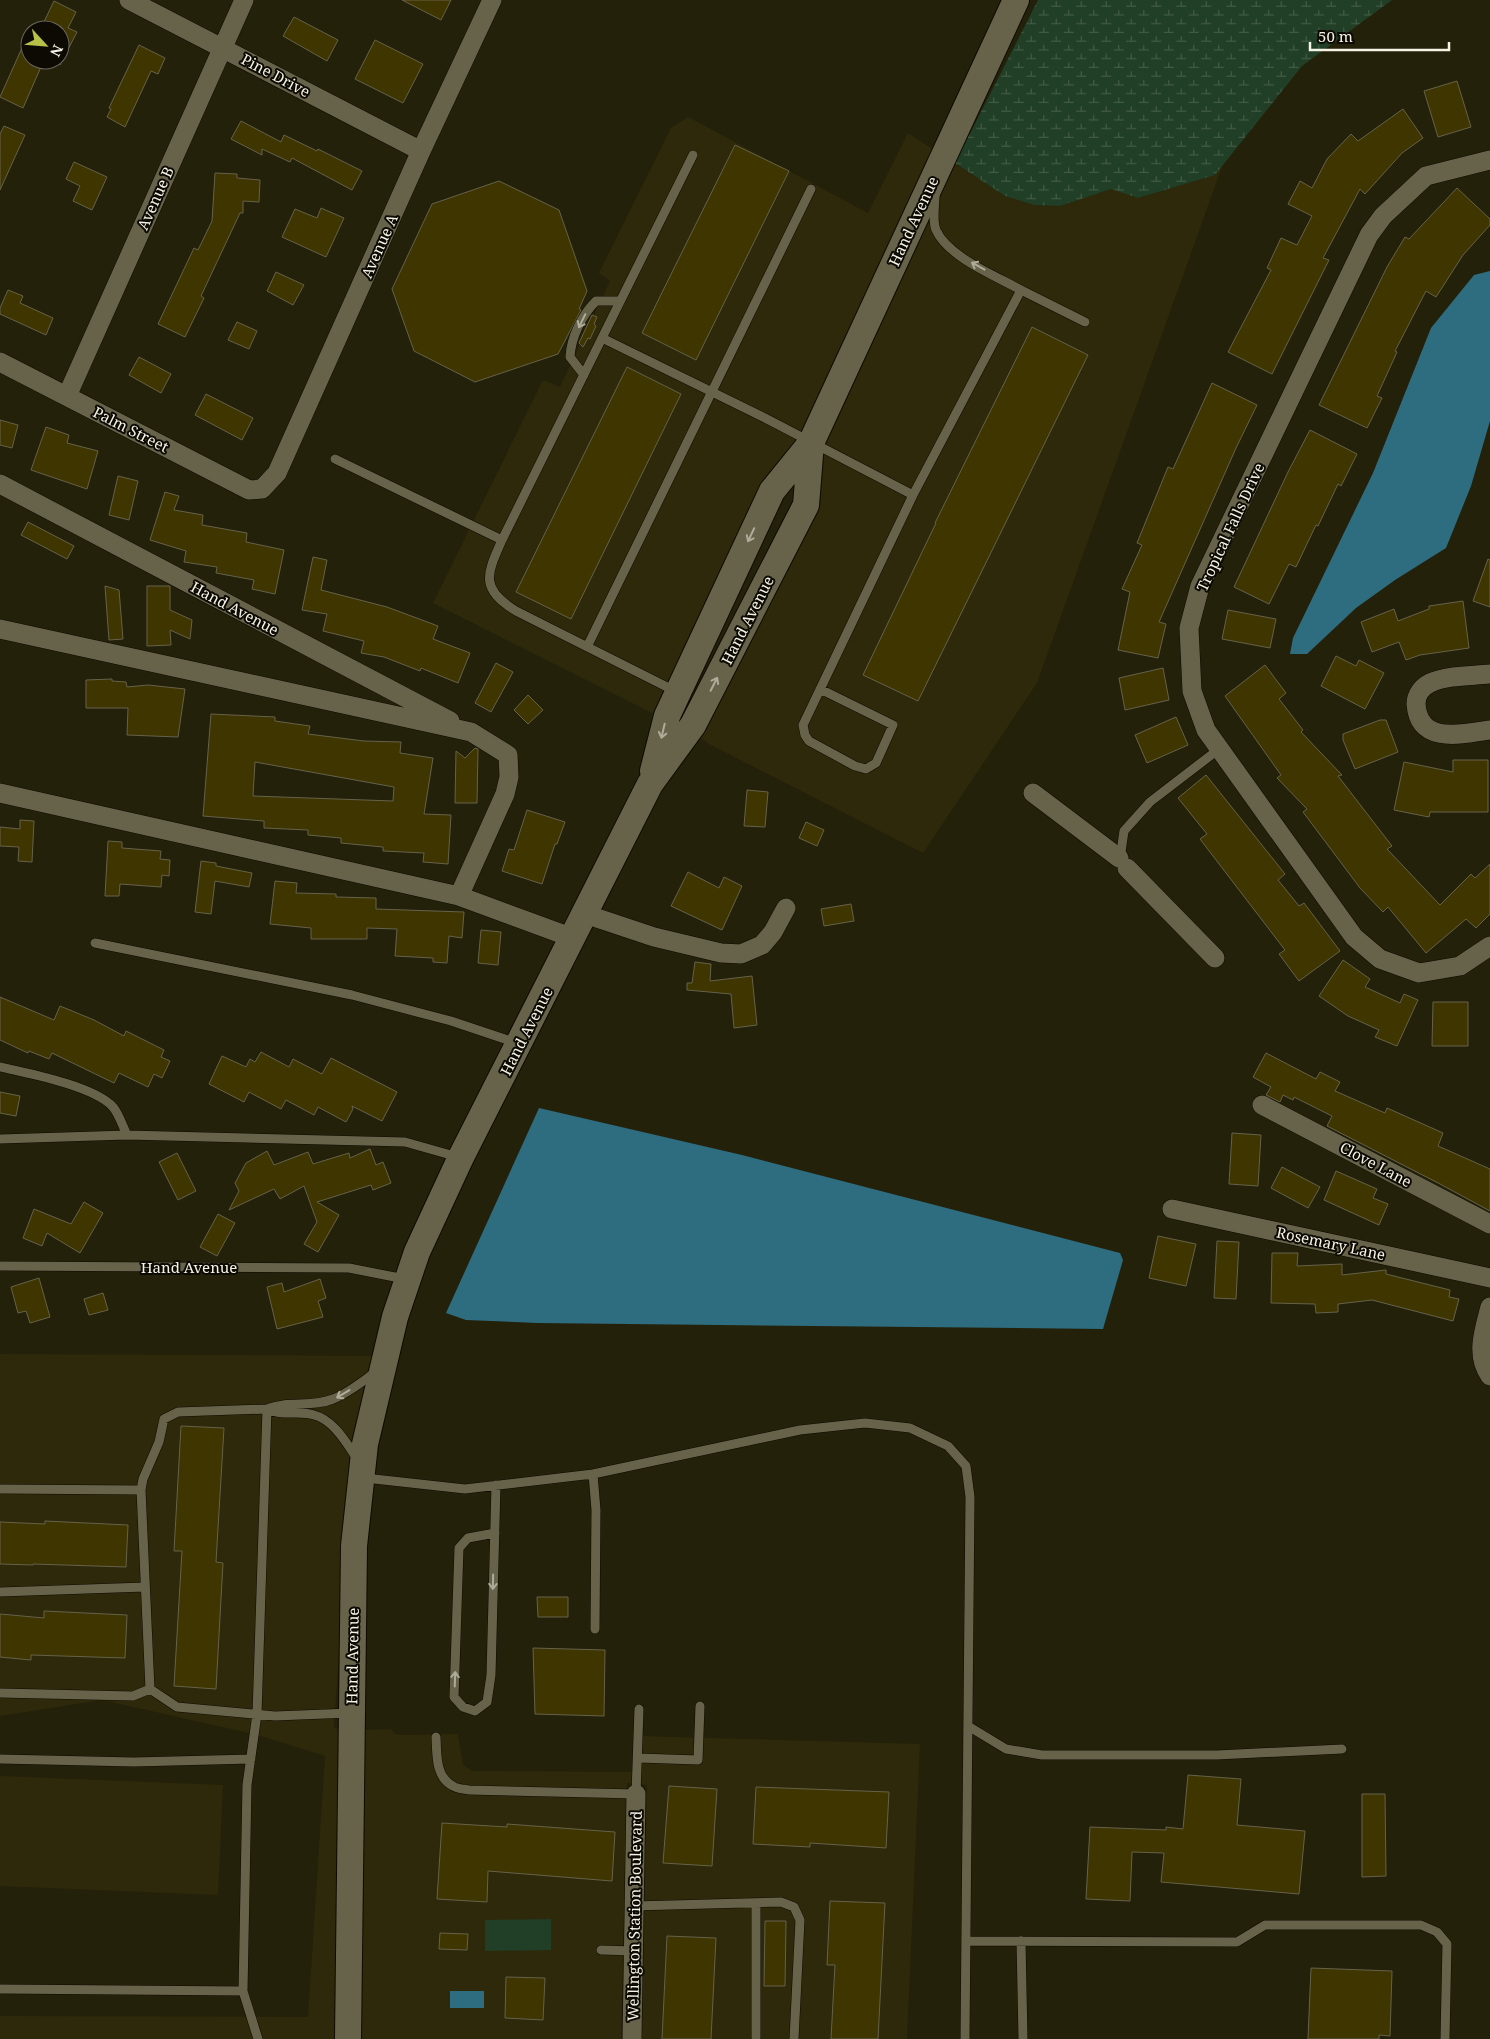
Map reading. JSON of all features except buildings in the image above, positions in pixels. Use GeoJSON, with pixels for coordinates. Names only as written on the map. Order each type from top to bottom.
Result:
{"type":"FeatureCollection","features":[{"type":"Feature","properties":{"kind":"street","name":"Pine Drive"},"geometry":{"type":"LineString","coordinates":[[129,0],[421,151]]}},
{"type":"Feature","properties":{"kind":"street","name":"Avenue B"},"geometry":{"type":"LineString","coordinates":[[67,396],[244,0]]}},
{"type":"Feature","properties":{"kind":"street","name":"Avenue A"},"geometry":{"type":"LineString","coordinates":[[262,489],[277,473],[421,151],[492,0]]}},
{"type":"Feature","properties":{"kind":"street","name":"Hand Avenue"},"geometry":{"type":"LineString","coordinates":[[650,784],[666,716],[772,491],[811,443],[1016,0]]}},
{"type":"Feature","properties":{"kind":"street","name":"Tropical Falls Drive"},"geometry":{"type":"LineString","coordinates":[[1490,160],[1426,176],[1383,216],[1370,235],[1200,586],[1189,628],[1192,691],[1206,730],[1354,937],[1380,959],[1419,973],[1460,966],[1490,946]]}},
{"type":"Feature","properties":{"kind":"street","name":"Palm Street"},"geometry":{"type":"LineString","coordinates":[[0,362],[249,490],[262,489]]}},
{"type":"Feature","properties":{"kind":"street","name":"Hand Avenue"},"geometry":{"type":"LineString","coordinates":[[348,2039],[354,1546],[365,1444],[395,1317],[417,1252],[461,1157],[650,784],[693,725],[806,505],[811,443]]}},
{"type":"Feature","properties":{"kind":"street","name":"Hand Avenue"},"geometry":{"type":"LineString","coordinates":[[0,484],[471,732],[508,755],[509,777],[505,794],[459,896]]}},
{"type":"Feature","properties":{"kind":"street"},"geometry":{"type":"LineString","coordinates":[[0,629],[471,732]]}},
{"type":"Feature","properties":{"kind":"street"},"geometry":{"type":"LineString","coordinates":[[1490,674],[1441,679],[1428,684],[1418,693],[1416,700],[1417,713],[1422,723],[1430,730],[1440,734],[1454,735],[1490,730]]}},
{"type":"Feature","properties":{"kind":"street"},"geometry":{"type":"LineString","coordinates":[[0,793],[459,896],[573,938]]}},
{"type":"Feature","properties":{"kind":"street"},"geometry":{"type":"LineString","coordinates":[[1033,793],[1123,863],[1216,958]]}},
{"type":"Feature","properties":{"kind":"street"},"geometry":{"type":"LineString","coordinates":[[585,914],[654,937],[721,953],[741,954],[762,945],[773,932],[786,908]]}},
{"type":"Feature","properties":{"kind":"street","name":"Clove Lane"},"geometry":{"type":"LineString","coordinates":[[1262,1105],[1490,1224]]}},
{"type":"Feature","properties":{"kind":"street","name":"Rosemary Lane"},"geometry":{"type":"LineString","coordinates":[[1172,1209],[1490,1278]]}},
{"type":"Feature","properties":{"kind":"street"},"geometry":{"type":"LineString","coordinates":[[1490,1307],[1481,1346],[1486,1370],[1490,1376]]}},
{"type":"Feature","properties":{"kind":"street","name":"Wellington Station Boulevard"},"geometry":{"type":"LineString","coordinates":[[632,2039],[636,1794]]}},
{"type":"Feature","properties":{"kind":"lane"},"geometry":{"type":"LineString","coordinates":[[678,692],[500,601],[492,591],[488,579],[490,568],[502,540],[693,155]]}},
{"type":"Feature","properties":{"kind":"lane"},"geometry":{"type":"LineString","coordinates":[[936,172],[934,213],[936,229],[944,242],[960,256],[1020,290],[1085,322]]}},
{"type":"Feature","properties":{"kind":"lane"},"geometry":{"type":"LineString","coordinates":[[587,647],[710,392],[811,189]]}},
{"type":"Feature","properties":{"kind":"lane"},"geometry":{"type":"LineString","coordinates":[[820,689],[893,725],[876,763],[866,769],[854,766],[809,741],[802,725],[913,496],[1020,290]]}},
{"type":"Feature","properties":{"kind":"lane"},"geometry":{"type":"LineString","coordinates":[[584,375],[570,357],[570,344],[588,309],[596,301],[620,301]]}},
{"type":"Feature","properties":{"kind":"lane"},"geometry":{"type":"LineString","coordinates":[[602,338],[913,496]]}},
{"type":"Feature","properties":{"kind":"lane"},"geometry":{"type":"LineString","coordinates":[[335,458],[502,540]]}},
{"type":"Feature","properties":{"kind":"lane"},"geometry":{"type":"LineString","coordinates":[[1123,863],[1124,831],[1150,802],[1219,749]]}},
{"type":"Feature","properties":{"kind":"lane"},"geometry":{"type":"LineString","coordinates":[[95,943],[352,995],[451,1021],[519,1044]]}},
{"type":"Feature","properties":{"kind":"lane"},"geometry":{"type":"LineString","coordinates":[[0,1067],[42,1076],[99,1097],[113,1107],[127,1135]]}},
{"type":"Feature","properties":{"kind":"lane"},"geometry":{"type":"LineString","coordinates":[[0,1140],[127,1135],[405,1142],[461,1157]]}},
{"type":"Feature","properties":{"kind":"lane","name":"Hand Avenue"},"geometry":{"type":"LineString","coordinates":[[0,1266],[349,1268],[408,1280]]}},
{"type":"Feature","properties":{"kind":"lane"},"geometry":{"type":"LineString","coordinates":[[150,1689],[141,1490],[143,1479],[159,1442],[164,1419],[178,1412],[267,1409],[278,1404],[315,1403],[333,1400],[383,1366]]}},
{"type":"Feature","properties":{"kind":"lane"},"geometry":{"type":"LineString","coordinates":[[267,1409],[277,1413],[314,1415],[327,1422],[339,1434],[362,1471],[465,1489],[593,1474],[800,1430],[865,1423],[910,1428],[948,1446],[966,1466],[970,1497],[965,2039]]}},
{"type":"Feature","properties":{"kind":"lane"},"geometry":{"type":"LineString","coordinates":[[258,2039],[244,1990],[247,1785],[257,1714],[267,1409]]}},
{"type":"Feature","properties":{"kind":"lane"},"geometry":{"type":"LineString","coordinates":[[593,1474],[596,1510],[595,1629]]}},
{"type":"Feature","properties":{"kind":"lane"},"geometry":{"type":"LineString","coordinates":[[495,1533],[468,1538],[459,1548],[454,1697],[463,1707],[475,1711],[488,1702],[491,1675],[495,1533],[496,1486]]}},
{"type":"Feature","properties":{"kind":"lane"},"geometry":{"type":"LineString","coordinates":[[0,1489],[141,1490]]}},
{"type":"Feature","properties":{"kind":"lane"},"geometry":{"type":"LineString","coordinates":[[0,1592],[146,1587]]}},
{"type":"Feature","properties":{"kind":"lane"},"geometry":{"type":"LineString","coordinates":[[150,1689],[177,1707],[275,1716],[352,1712]]}},
{"type":"Feature","properties":{"kind":"lane"},"geometry":{"type":"LineString","coordinates":[[0,1693],[133,1696],[150,1689]]}},
{"type":"Feature","properties":{"kind":"lane"},"geometry":{"type":"LineString","coordinates":[[638,1758],[698,1760],[700,1706]]}},
{"type":"Feature","properties":{"kind":"lane"},"geometry":{"type":"LineString","coordinates":[[436,1737],[437,1762],[442,1777],[453,1786],[469,1790],[636,1794],[639,1709]]}},
{"type":"Feature","properties":{"kind":"lane"},"geometry":{"type":"LineString","coordinates":[[968,1726],[1006,1749],[1042,1755],[1217,1756],[1342,1749]]}},
{"type":"Feature","properties":{"kind":"lane"},"geometry":{"type":"LineString","coordinates":[[0,1759],[134,1762],[251,1760]]}},
{"type":"Feature","properties":{"kind":"lane"},"geometry":{"type":"LineString","coordinates":[[634,1906],[781,1902],[794,1907],[800,1920],[794,2039]]}},
{"type":"Feature","properties":{"kind":"lane"},"geometry":{"type":"LineString","coordinates":[[756,1903],[756,2039]]}},
{"type":"Feature","properties":{"kind":"lane"},"geometry":{"type":"LineString","coordinates":[[966,1940],[1237,1942],[1265,1925],[1421,1926],[1438,1932],[1446,1944],[1445,2039]]}},
{"type":"Feature","properties":{"kind":"lane"},"geometry":{"type":"LineString","coordinates":[[1021,1941],[1023,2039]]}},
{"type":"Feature","properties":{"kind":"lane"},"geometry":{"type":"LineString","coordinates":[[601,1950],[633,1951]]}},
{"type":"Feature","properties":{"kind":"lane"},"geometry":{"type":"LineString","coordinates":[[0,1989],[244,1990]]}},
{"type":"Feature","properties":{"kind":"shaded area"},"geometry":{"type":"Polygon","coordinates":[[[688,117],[868,213],[908,133],[934,150],[804,432],[801,432],[801,438],[656,715],[433,603],[543,380],[560,387],[610,281],[599,273],[671,128],[688,117]]]}},
{"type":"Feature","properties":{"kind":"shaded area"},"geometry":{"type":"Polygon","coordinates":[[[953,162],[1005,196],[1034,205],[1060,206],[1111,189],[1138,198],[1215,175],[1223,164],[1037,683],[923,853],[709,744],[698,736],[813,516],[816,515],[820,501],[817,500],[821,447],[953,162]]]}},
{"type":"Feature","properties":{"kind":"shaded area"},"geometry":{"type":"Polygon","coordinates":[[[0,1354],[374,1356],[342,1610],[334,1728],[341,1729],[338,2039],[0,2039],[0,2016],[308,2017],[325,1756],[258,1735],[102,1700],[0,1716],[0,1354]]]}},
{"type":"Feature","properties":{"kind":"shaded area"},"geometry":{"type":"Polygon","coordinates":[[[391,1729],[395,1734],[400,1735],[458,1734],[463,1765],[472,1771],[631,1772],[635,1769],[637,1736],[920,1744],[907,2039],[642,2039],[647,1785],[627,1783],[621,2039],[359,2039],[362,1730],[391,1729]]]}},
{"type":"Feature","properties":{"kind":"shaded area"},"geometry":{"type":"Polygon","coordinates":[[[0,1776],[223,1785],[218,1895],[0,1886],[0,1776]]]}},
{"type":"Feature","properties":{"kind":"green space"},"geometry":{"type":"Polygon","coordinates":[[[1038,0],[1392,0],[1302,66],[1215,175],[1138,198],[1111,189],[1060,206],[1034,205],[1005,196],[955,163],[1038,0]]]}},
{"type":"Feature","properties":{"kind":"green space"},"geometry":{"type":"Polygon","coordinates":[[[551,1919],[551,1950],[485,1951],[485,1920],[551,1919]]]}},
{"type":"Feature","properties":{"kind":"water"},"geometry":{"type":"Polygon","coordinates":[[[1490,271],[1490,421],[1471,486],[1446,548],[1395,580],[1356,608],[1307,654],[1290,654],[1293,638],[1373,473],[1431,328],[1474,275],[1490,271]]]}},
{"type":"Feature","properties":{"kind":"water"},"geometry":{"type":"Polygon","coordinates":[[[539,1108],[742,1155],[1120,1253],[1123,1260],[1103,1329],[537,1323],[466,1320],[446,1313],[539,1108]]]}},
{"type":"Feature","properties":{"kind":"water"},"geometry":{"type":"Polygon","coordinates":[[[450,1991],[484,1991],[484,2008],[450,2008],[450,1991]]]}}]}
